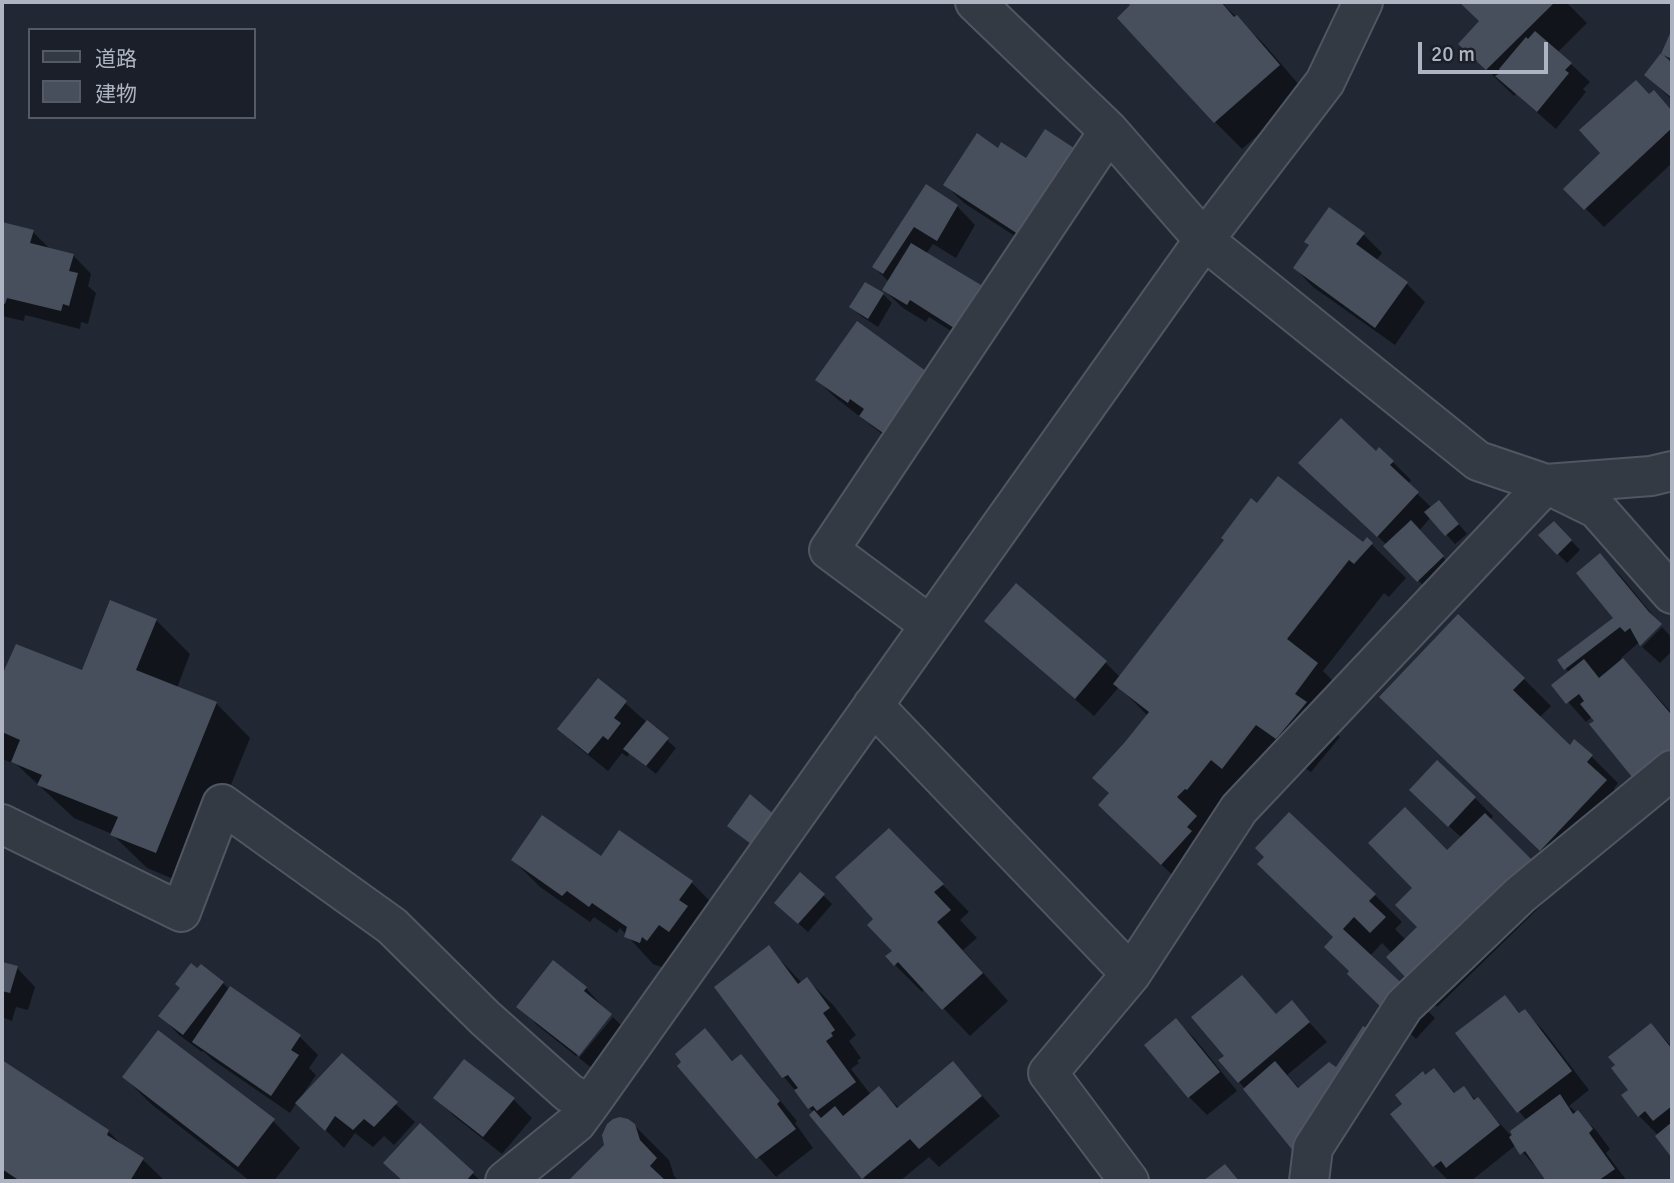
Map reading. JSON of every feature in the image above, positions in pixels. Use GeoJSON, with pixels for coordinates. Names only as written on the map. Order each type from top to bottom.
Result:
{"type":"FeatureCollection","features":[{"type":"Feature","properties":{"kind":"street"},"geometry":{"type":"LineString","coordinates":[[975,2],[1109,131],[1204,240],[1478,461],[1546,484],[1597,509],[1672,594]]}},
{"type":"Feature","properties":{"kind":"street"},"geometry":{"type":"LineString","coordinates":[[505,1181],[576,1123],[590,1104],[1204,240],[1325,82],[1363,2]]}},
{"type":"Feature","properties":{"kind":"street"},"geometry":{"type":"LineString","coordinates":[[930,625],[830,550],[1109,131]]}},
{"type":"Feature","properties":{"kind":"street"},"geometry":{"type":"LineString","coordinates":[[1129,1181],[1048,1073],[1131,974],[1239,809],[1546,484],[1651,476],[1672,471]]}},
{"type":"Feature","properties":{"kind":"street"},"geometry":{"type":"LineString","coordinates":[[873,705],[1131,974]]}},
{"type":"Feature","properties":{"kind":"street"},"geometry":{"type":"LineString","coordinates":[[1309,1181],[1313,1148],[1404,1006],[1520,895],[1672,770]]}},
{"type":"Feature","properties":{"kind":"street"},"geometry":{"type":"LineString","coordinates":[[2,824],[181,912],[222,804],[392,926],[485,1018],[550,1077],[569,1093],[590,1104]]}},
{"type":"Feature","properties":{"kind":"building"},"geometry":{"type":"Polygon","coordinates":[[[1127,2],[1221,2],[1234,17],[1237,15],[1280,65],[1214,123],[1117,18],[1130,5],[1127,2]]]}},
{"type":"Feature","properties":{"kind":"building"},"geometry":{"type":"Polygon","coordinates":[[[1459,2],[1555,2],[1486,70],[1458,44],[1479,21],[1459,2]]]}},
{"type":"Feature","properties":{"kind":"building"},"geometry":{"type":"Polygon","coordinates":[[[1672,29],[1672,59],[1661,54],[1672,29]]]}},
{"type":"Feature","properties":{"kind":"building"},"geometry":{"type":"Polygon","coordinates":[[[1535,31],[1572,63],[1565,70],[1569,73],[1537,112],[1495,76],[1502,72],[1499,69],[1526,37],[1528,39],[1535,31]]]}},
{"type":"Feature","properties":{"kind":"building"},"geometry":{"type":"Polygon","coordinates":[[[1661,53],[1672,63],[1672,98],[1644,75],[1661,53]]]}},
{"type":"Feature","properties":{"kind":"building"},"geometry":{"type":"Polygon","coordinates":[[[1636,80],[1649,94],[1654,90],[1672,111],[1672,128],[1584,210],[1563,189],[1600,153],[1579,130],[1636,80]]]}},
{"type":"Feature","properties":{"kind":"building"},"geometry":{"type":"Polygon","coordinates":[[[1045,129],[1080,152],[1024,238],[943,185],[977,133],[998,148],[1001,142],[1026,158],[1045,129]]]}},
{"type":"Feature","properties":{"kind":"building"},"geometry":{"type":"Polygon","coordinates":[[[926,184],[958,205],[937,241],[914,227],[883,274],[872,267],[926,184]]]}},
{"type":"Feature","properties":{"kind":"building"},"geometry":{"type":"Polygon","coordinates":[[[1329,207],[1365,233],[1356,244],[1408,282],[1375,328],[1293,268],[1309,245],[1304,242],[1329,207]]]}},
{"type":"Feature","properties":{"kind":"building"},"geometry":{"type":"Polygon","coordinates":[[[2,222],[34,230],[30,243],[74,254],[69,271],[78,273],[69,306],[63,304],[61,311],[7,298],[5,304],[2,303],[2,222]]]}},
{"type":"Feature","properties":{"kind":"building"},"geometry":{"type":"Polygon","coordinates":[[[911,243],[981,285],[954,328],[910,300],[907,305],[882,290],[911,243]]]}},
{"type":"Feature","properties":{"kind":"building"},"geometry":{"type":"Polygon","coordinates":[[[865,282],[884,293],[868,319],[849,307],[865,282]]]}},
{"type":"Feature","properties":{"kind":"building"},"geometry":{"type":"Polygon","coordinates":[[[857,321],[930,374],[886,435],[859,416],[864,409],[850,399],[848,403],[815,380],[857,321]]]}},
{"type":"Feature","properties":{"kind":"building"},"geometry":{"type":"Polygon","coordinates":[[[1341,418],[1376,451],[1379,447],[1394,461],[1390,465],[1419,492],[1377,537],[1298,463],[1341,418]]]}},
{"type":"Feature","properties":{"kind":"building"},"geometry":{"type":"Polygon","coordinates":[[[1278,476],[1363,542],[1367,537],[1373,543],[1354,564],[1349,560],[1287,639],[1318,663],[1295,694],[1307,702],[1276,739],[1256,725],[1222,769],[1211,760],[1187,790],[1177,797],[1197,816],[1187,827],[1192,831],[1161,865],[1098,805],[1109,793],[1092,778],[1149,712],[1113,684],[1224,540],[1221,538],[1251,498],[1257,503],[1278,476]]]}},
{"type":"Feature","properties":{"kind":"building"},"geometry":{"type":"Polygon","coordinates":[[[1439,500],[1459,524],[1445,536],[1424,512],[1439,500]]]}},
{"type":"Feature","properties":{"kind":"building"},"geometry":{"type":"Polygon","coordinates":[[[1411,520],[1444,556],[1417,582],[1383,546],[1411,520]]]}},
{"type":"Feature","properties":{"kind":"building"},"geometry":{"type":"Polygon","coordinates":[[[1554,521],[1572,540],[1557,555],[1538,535],[1554,521]]]}},
{"type":"Feature","properties":{"kind":"building"},"geometry":{"type":"Polygon","coordinates":[[[1600,553],[1662,624],[1640,646],[1630,628],[1625,632],[1620,627],[1564,670],[1557,660],[1613,618],[1576,573],[1600,553]]]}},
{"type":"Feature","properties":{"kind":"building"},"geometry":{"type":"Polygon","coordinates":[[[1016,583],[1107,661],[1075,699],[984,621],[1016,583]]]}},
{"type":"Feature","properties":{"kind":"building"},"geometry":{"type":"Polygon","coordinates":[[[110,600],[157,619],[136,670],[217,702],[156,853],[110,835],[118,817],[37,785],[42,775],[11,762],[20,740],[2,732],[2,675],[16,644],[82,670],[110,600]]]}},
{"type":"Feature","properties":{"kind":"building"},"geometry":{"type":"Polygon","coordinates":[[[1458,614],[1525,678],[1513,690],[1570,745],[1574,739],[1593,755],[1587,762],[1607,780],[1540,851],[1379,697],[1458,614]]]}},
{"type":"Feature","properties":{"kind":"building"},"geometry":{"type":"Polygon","coordinates":[[[1623,658],[1670,713],[1672,710],[1672,752],[1636,782],[1589,724],[1594,721],[1580,704],[1584,701],[1579,694],[1566,704],[1551,685],[1584,659],[1599,678],[1623,658]]]}},
{"type":"Feature","properties":{"kind":"building"},"geometry":{"type":"Polygon","coordinates":[[[598,678],[627,701],[614,718],[621,723],[608,740],[603,736],[588,754],[557,729],[598,678]]]}},
{"type":"Feature","properties":{"kind":"building"},"geometry":{"type":"Polygon","coordinates":[[[647,720],[669,738],[646,766],[623,749],[647,720]]]}},
{"type":"Feature","properties":{"kind":"building"},"geometry":{"type":"Polygon","coordinates":[[[1437,760],[1476,797],[1448,827],[1409,790],[1437,760]]]}},
{"type":"Feature","properties":{"kind":"building"},"geometry":{"type":"Polygon","coordinates":[[[750,794],[777,817],[755,847],[727,826],[750,794]]]}},
{"type":"Feature","properties":{"kind":"building"},"geometry":{"type":"Polygon","coordinates":[[[1405,807],[1447,850],[1485,813],[1533,861],[1409,981],[1386,957],[1417,927],[1395,905],[1412,888],[1368,843],[1405,807]]]}},
{"type":"Feature","properties":{"kind":"building"},"geometry":{"type":"Polygon","coordinates":[[[1289,812],[1376,894],[1369,901],[1386,917],[1370,933],[1354,917],[1343,929],[1409,990],[1387,1013],[1324,947],[1333,937],[1257,864],[1264,857],[1255,848],[1289,812]]]}},
{"type":"Feature","properties":{"kind":"building"},"geometry":{"type":"Polygon","coordinates":[[[542,815],[601,856],[619,830],[693,881],[679,900],[688,906],[669,932],[659,925],[647,941],[642,937],[640,943],[624,937],[627,927],[592,903],[589,907],[567,891],[562,896],[511,860],[542,815]]]}},
{"type":"Feature","properties":{"kind":"building"},"geometry":{"type":"Polygon","coordinates":[[[889,828],[944,884],[934,892],[951,910],[937,922],[983,973],[942,1010],[898,962],[894,966],[885,956],[892,951],[867,925],[873,919],[835,877],[889,828]]]}},
{"type":"Feature","properties":{"kind":"building"},"geometry":{"type":"Polygon","coordinates":[[[800,872],[825,894],[798,924],[774,903],[800,872]]]}},
{"type":"Feature","properties":{"kind":"building"},"geometry":{"type":"Polygon","coordinates":[[[769,945],[798,984],[807,977],[830,1008],[823,1013],[835,1030],[831,1033],[833,1036],[826,1041],[856,1082],[817,1111],[813,1106],[808,1109],[794,1090],[798,1088],[788,1075],[782,1078],[714,987],[769,945]]]}},
{"type":"Feature","properties":{"kind":"building"},"geometry":{"type":"Polygon","coordinates":[[[553,960],[587,987],[584,991],[612,1014],[579,1056],[516,1007],[553,960]]]}},
{"type":"Feature","properties":{"kind":"building"},"geometry":{"type":"Polygon","coordinates":[[[2,962],[18,966],[10,993],[2,991],[2,962]]]}},
{"type":"Feature","properties":{"kind":"building"},"geometry":{"type":"Polygon","coordinates":[[[191,963],[197,968],[201,964],[224,982],[183,1035],[158,1016],[180,988],[175,984],[191,963]]]}},
{"type":"Feature","properties":{"kind":"building"},"geometry":{"type":"Polygon","coordinates":[[[1242,975],[1276,1014],[1292,1000],[1310,1022],[1238,1083],[1218,1060],[1224,1056],[1191,1017],[1242,975]]]}},
{"type":"Feature","properties":{"kind":"building"},"geometry":{"type":"Polygon","coordinates":[[[230,986],[301,1035],[291,1050],[299,1055],[271,1096],[192,1042],[230,986]]]}},
{"type":"Feature","properties":{"kind":"building"},"geometry":{"type":"Polygon","coordinates":[[[1505,995],[1519,1013],[1525,1009],[1572,1071],[1517,1113],[1455,1033],[1505,995]]]}},
{"type":"Feature","properties":{"kind":"building"},"geometry":{"type":"Polygon","coordinates":[[[1176,1018],[1220,1072],[1188,1098],[1144,1045],[1176,1018]]]}},
{"type":"Feature","properties":{"kind":"building"},"geometry":{"type":"Polygon","coordinates":[[[1651,1023],[1672,1049],[1672,1106],[1653,1121],[1645,1111],[1638,1117],[1621,1095],[1628,1090],[1611,1068],[1615,1065],[1608,1057],[1651,1023]]]}},
{"type":"Feature","properties":{"kind":"building"},"geometry":{"type":"Polygon","coordinates":[[[1363,1026],[1373,1032],[1294,1152],[1243,1089],[1275,1061],[1298,1088],[1329,1062],[1336,1067],[1363,1026]]]}},
{"type":"Feature","properties":{"kind":"building"},"geometry":{"type":"Polygon","coordinates":[[[705,1028],[732,1061],[741,1054],[780,1101],[777,1104],[796,1129],[756,1159],[677,1066],[681,1062],[675,1054],[705,1028]]]}},
{"type":"Feature","properties":{"kind":"building"},"geometry":{"type":"Polygon","coordinates":[[[158,1030],[275,1119],[238,1167],[122,1077],[158,1030]]]}},
{"type":"Feature","properties":{"kind":"building"},"geometry":{"type":"Polygon","coordinates":[[[342,1053],[398,1102],[374,1127],[364,1119],[353,1130],[335,1116],[325,1131],[295,1103],[342,1053]]]}},
{"type":"Feature","properties":{"kind":"building"},"geometry":{"type":"Polygon","coordinates":[[[464,1059],[515,1098],[483,1137],[433,1098],[464,1059]]]}},
{"type":"Feature","properties":{"kind":"building"},"geometry":{"type":"Polygon","coordinates":[[[2,1060],[109,1130],[107,1135],[144,1158],[130,1181],[20,1181],[2,1169],[2,1060]]]}},
{"type":"Feature","properties":{"kind":"building"},"geometry":{"type":"Polygon","coordinates":[[[953,1061],[982,1096],[919,1149],[910,1139],[862,1179],[809,1115],[814,1110],[821,1118],[835,1106],[843,1116],[879,1086],[897,1108],[953,1061]]]}},
{"type":"Feature","properties":{"kind":"building"},"geometry":{"type":"Polygon","coordinates":[[[1434,1068],[1454,1093],[1464,1086],[1474,1100],[1478,1097],[1500,1125],[1446,1168],[1441,1161],[1433,1167],[1390,1114],[1402,1104],[1395,1095],[1423,1071],[1425,1075],[1434,1068]]]}},
{"type":"Feature","properties":{"kind":"building"},"geometry":{"type":"Polygon","coordinates":[[[1560,1094],[1573,1114],[1578,1110],[1593,1129],[1589,1133],[1615,1169],[1598,1181],[1546,1181],[1525,1151],[1520,1155],[1509,1137],[1512,1135],[1510,1131],[1560,1094]]]}},
{"type":"Feature","properties":{"kind":"building"},"geometry":{"type":"Polygon","coordinates":[[[620,1117],[635,1124],[640,1140],[657,1158],[650,1166],[666,1181],[568,1181],[604,1145],[602,1135],[607,1124],[620,1117]]]}},
{"type":"Feature","properties":{"kind":"building"},"geometry":{"type":"Polygon","coordinates":[[[1672,1122],[1672,1158],[1655,1136],[1672,1122]]]}},
{"type":"Feature","properties":{"kind":"building"},"geometry":{"type":"Polygon","coordinates":[[[420,1123],[474,1172],[466,1181],[403,1181],[383,1163],[420,1123]]]}},
{"type":"Feature","properties":{"kind":"building"},"geometry":{"type":"Polygon","coordinates":[[[1225,1164],[1239,1181],[1203,1181],[1225,1164]]]}}]}
